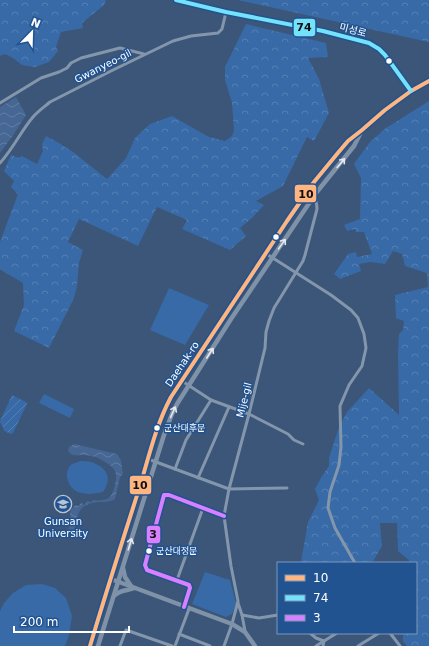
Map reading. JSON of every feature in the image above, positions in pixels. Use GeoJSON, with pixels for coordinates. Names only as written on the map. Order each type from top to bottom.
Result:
{"type":"FeatureCollection","features":[{"type":"Feature","properties":{"kind":"street","name":"미성로"},"geometry":{"type":"LineString","coordinates":[[176,0],[226,12],[323,31],[369,43],[385,55],[411,90]]}},
{"type":"Feature","properties":{"kind":"street","name":"Gwanyeo-gil"},"geometry":{"type":"LineString","coordinates":[[0,163],[33,117],[50,102],[144,54],[173,41],[191,36],[218,33],[222,29],[226,12]]}},
{"type":"Feature","properties":{"kind":"street"},"geometry":{"type":"LineString","coordinates":[[0,103],[41,78],[67,68],[71,63],[81,58],[120,48],[144,54]]}},
{"type":"Feature","properties":{"kind":"street","name":"Daehak-ro"},"geometry":{"type":"LineString","coordinates":[[90,646],[158,426],[171,397],[265,253],[307,192],[348,141],[411,90],[429,81]]}},
{"type":"Feature","properties":{"kind":"street","name":"Daehak-ro"},"geometry":{"type":"LineString","coordinates":[[98,646],[155,462],[177,404],[230,319],[313,197],[354,146],[362,130]]}},
{"type":"Feature","properties":{"kind":"street"},"geometry":{"type":"LineString","coordinates":[[307,192],[313,197]]}},
{"type":"Feature","properties":{"kind":"street","name":"Mije-gil"},"geometry":{"type":"LineString","coordinates":[[224,646],[238,601],[231,566],[224,516],[229,489],[265,348],[266,332],[269,321],[274,308],[296,273],[305,255],[317,209],[316,200],[313,197]]}},
{"type":"Feature","properties":{"kind":"street"},"geometry":{"type":"LineString","coordinates":[[265,253],[331,295],[351,310],[358,318],[364,334],[366,348],[362,366],[349,385],[340,406],[341,447],[339,464],[330,492],[328,508],[335,528],[355,562]]}},
{"type":"Feature","properties":{"kind":"street"},"geometry":{"type":"LineString","coordinates":[[182,381],[211,400],[249,414],[288,434],[294,440],[303,444]]}},
{"type":"Feature","properties":{"kind":"street"},"geometry":{"type":"LineString","coordinates":[[176,469],[186,440],[211,400]]}},
{"type":"Feature","properties":{"kind":"street"},"geometry":{"type":"LineString","coordinates":[[198,478],[229,407]]}},
{"type":"Feature","properties":{"kind":"street"},"geometry":{"type":"LineString","coordinates":[[148,459],[229,489],[287,488]]}},
{"type":"Feature","properties":{"kind":"street"},"geometry":{"type":"LineString","coordinates":[[184,607],[190,588],[189,585],[147,570],[145,565],[164,495],[168,495],[224,516]]}},
{"type":"Feature","properties":{"kind":"street"},"geometry":{"type":"LineString","coordinates":[[177,580],[203,508]]}},
{"type":"Feature","properties":{"kind":"street"},"geometry":{"type":"LineString","coordinates":[[123,566],[125,577],[133,587]]}},
{"type":"Feature","properties":{"kind":"street"},"geometry":{"type":"LineString","coordinates":[[111,579],[232,624],[245,632],[255,646]]}},
{"type":"Feature","properties":{"kind":"street"},"geometry":{"type":"LineString","coordinates":[[114,597],[119,592],[129,590],[133,587]]}},
{"type":"Feature","properties":{"kind":"street"},"geometry":{"type":"LineString","coordinates":[[238,601],[245,632]]}},
{"type":"Feature","properties":{"kind":"street"},"geometry":{"type":"LineString","coordinates":[[120,646],[126,630],[173,646],[189,609]]}},
{"type":"Feature","properties":{"kind":"street"},"geometry":{"type":"LineString","coordinates":[[242,615],[259,618],[277,615]]}},
{"type":"Feature","properties":{"kind":"street"},"geometry":{"type":"LineString","coordinates":[[179,634],[210,646]]}},
{"type":"Feature","properties":{"kind":"street"},"geometry":{"type":"LineString","coordinates":[[311,634],[316,638],[324,641]]}},
{"type":"Feature","properties":{"kind":"street"},"geometry":{"type":"LineString","coordinates":[[316,646],[335,634]]}},
{"type":"Feature","properties":{"kind":"street"},"geometry":{"type":"LineString","coordinates":[[358,646],[377,634]]}},
{"type":"Feature","properties":{"kind":"street"},"geometry":{"type":"LineString","coordinates":[[391,634],[400,646]]}},
{"type":"Feature","properties":{"kind":"street"},"geometry":{"type":"LineString","coordinates":[[323,646],[324,641]]}},
{"type":"Feature","properties":{"kind":"green space"},"geometry":{"type":"Polygon","coordinates":[[[0,0],[106,0],[104,5],[82,23],[83,28],[61,32],[56,47],[58,51],[49,62],[35,67],[22,65],[5,54],[0,56],[0,0]]]}},
{"type":"Feature","properties":{"kind":"green space"},"geometry":{"type":"Polygon","coordinates":[[[238,0],[429,0],[429,42],[424,41],[238,0]]]}},
{"type":"Feature","properties":{"kind":"green space"},"geometry":{"type":"Polygon","coordinates":[[[246,24],[326,43],[328,57],[308,58],[319,79],[329,113],[314,141],[307,137],[283,186],[256,201],[264,205],[240,228],[246,236],[230,250],[182,229],[187,220],[157,207],[138,246],[79,219],[68,242],[83,250],[79,263],[77,286],[74,298],[49,348],[14,331],[24,305],[23,283],[0,269],[0,242],[18,194],[11,187],[14,181],[4,171],[11,155],[18,158],[22,156],[37,164],[43,151],[42,144],[46,136],[73,152],[107,179],[126,158],[135,138],[150,124],[172,116],[209,137],[225,141],[232,136],[234,130],[232,103],[225,80],[225,67],[246,24]]]}},
{"type":"Feature","properties":{"kind":"green space"},"geometry":{"type":"Polygon","coordinates":[[[429,101],[429,646],[407,646],[403,641],[403,634],[417,634],[417,562],[409,562],[409,560],[398,551],[397,523],[380,523],[382,546],[373,562],[301,562],[308,522],[319,500],[315,489],[329,466],[329,458],[339,427],[347,412],[369,388],[399,415],[398,352],[399,334],[403,330],[404,321],[396,318],[395,295],[428,287],[427,273],[405,266],[402,254],[393,251],[385,264],[370,262],[359,264],[361,271],[340,279],[334,274],[348,254],[356,252],[357,257],[372,254],[364,232],[356,232],[355,229],[347,231],[344,225],[360,219],[361,178],[354,164],[370,142],[386,128],[429,101]]]}},
{"type":"Feature","properties":{"kind":"green space"},"geometry":{"type":"Polygon","coordinates":[[[169,288],[209,305],[185,345],[150,330],[169,288]]]}},
{"type":"Feature","properties":{"kind":"green space"},"geometry":{"type":"Polygon","coordinates":[[[44,394],[74,409],[70,418],[39,403],[44,394]]]}},
{"type":"Feature","properties":{"kind":"green space"},"geometry":{"type":"Polygon","coordinates":[[[12,395],[26,402],[27,404],[13,433],[11,434],[4,431],[0,421],[12,395]]]}},
{"type":"Feature","properties":{"kind":"green space"},"geometry":{"type":"Polygon","coordinates":[[[81,461],[97,464],[107,474],[108,482],[103,492],[84,494],[74,490],[71,487],[68,480],[67,471],[72,464],[81,461]]]}},
{"type":"Feature","properties":{"kind":"green space"},"geometry":{"type":"Polygon","coordinates":[[[205,572],[230,580],[236,603],[232,614],[226,617],[192,604],[205,572]]]}},
{"type":"Feature","properties":{"kind":"green space"},"geometry":{"type":"Polygon","coordinates":[[[42,584],[55,588],[66,598],[72,616],[69,635],[65,646],[0,646],[0,611],[4,603],[13,593],[26,585],[42,584]]]}},
{"type":"Feature","properties":{"kind":"water"},"geometry":{"type":"Polygon","coordinates":[[[16,97],[26,115],[0,153],[0,107],[16,97]]]}},
{"type":"Feature","properties":{"kind":"water"},"geometry":{"type":"Polygon","coordinates":[[[74,444],[117,454],[121,460],[123,474],[120,477],[115,499],[107,502],[92,503],[83,507],[78,514],[74,530],[71,532],[68,530],[71,523],[70,513],[72,508],[75,505],[79,506],[81,503],[85,505],[87,501],[91,502],[93,500],[109,498],[116,481],[115,471],[109,464],[89,455],[75,455],[70,453],[68,451],[69,447],[74,444]]]}},
{"type":"Feature","properties":{"kind":"transit line","name":"74"},"geometry":{"type":"LineString","coordinates":[[176,0],[226,12],[323,31],[369,43],[385,55],[411,91]]}},
{"type":"Feature","properties":{"kind":"transit line","name":"10"},"geometry":{"type":"LineString","coordinates":[[90,646],[153,441],[161,418],[171,397],[314,182],[348,141],[385,110],[411,91],[429,81]]}},
{"type":"Feature","properties":{"kind":"transit line","name":"3"},"geometry":{"type":"LineString","coordinates":[[184,607],[190,588],[189,585],[147,570],[145,565],[164,495],[169,495],[224,516]]}},
{"type":"Feature","properties":{"kind":"place","name":"군산대후문"},"geometry":{"type":"Point","coordinates":[157,428]}},
{"type":"Feature","properties":{"kind":"place","name":"Gunsan University"},"geometry":{"type":"Point","coordinates":[63,504]}},
{"type":"Feature","properties":{"kind":"place","name":"군산대정문"},"geometry":{"type":"Point","coordinates":[149,551]}}]}
